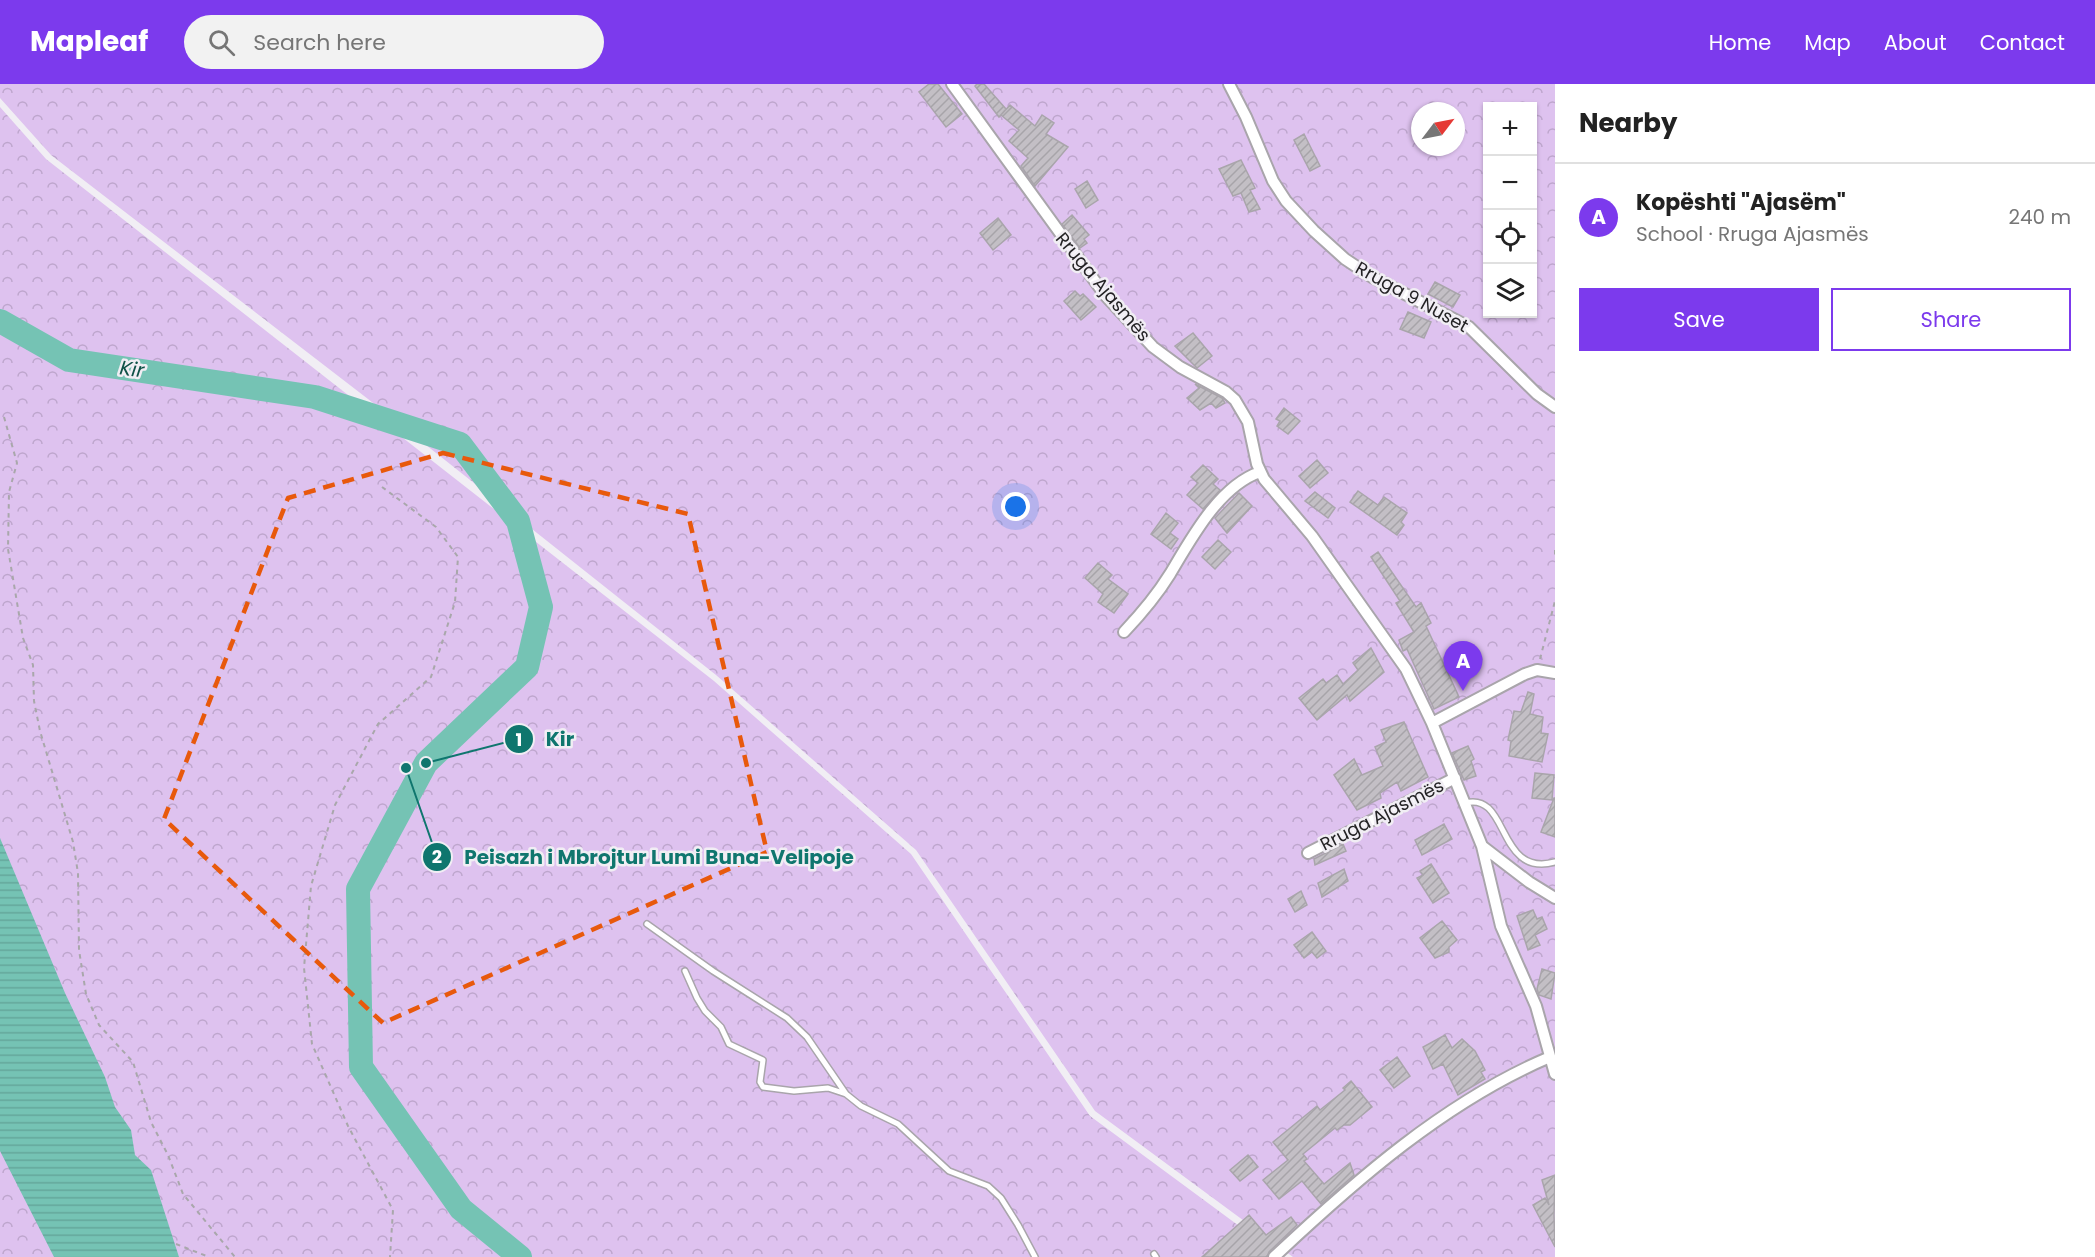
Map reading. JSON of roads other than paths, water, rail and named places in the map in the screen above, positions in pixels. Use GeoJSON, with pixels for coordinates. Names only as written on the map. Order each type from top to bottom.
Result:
{"type":"FeatureCollection","features":[{"type":"Feature","properties":{"kind":"street","name":"Rruga Ajasmës"},"geometry":{"type":"LineString","coordinates":[[952,84],[1104,295],[1153,347],[1180,367],[1226,392],[1234,400],[1248,422],[1260,472],[1271,489],[1312,536],[1394,650],[1432,723],[1482,846],[1501,926],[1536,1006],[1555,1074]]}},
{"type":"Feature","properties":{"kind":"street","name":"Rruga 9 Nuset"},"geometry":{"type":"LineString","coordinates":[[1229,84],[1246,117],[1273,181],[1294,211],[1314,231],[1345,259],[1372,277],[1468,327],[1537,394],[1555,407]]}},
{"type":"Feature","properties":{"kind":"street"},"geometry":{"type":"LineString","coordinates":[[1124,632],[1169,575],[1206,517],[1250,475],[1260,472]]}},
{"type":"Feature","properties":{"kind":"street"},"geometry":{"type":"LineString","coordinates":[[1432,723],[1537,670],[1555,673]]}},
{"type":"Feature","properties":{"kind":"street","name":"Rruga Ajasmës"},"geometry":{"type":"LineString","coordinates":[[1308,853],[1455,778]]}},
{"type":"Feature","properties":{"kind":"street"},"geometry":{"type":"LineString","coordinates":[[1482,846],[1529,882],[1555,898]]}},
{"type":"Feature","properties":{"kind":"street"},"geometry":{"type":"LineString","coordinates":[[1275,1257],[1322,1212],[1417,1136],[1470,1100],[1550,1057]]}},
{"type":"Feature","properties":{"kind":"lane"},"geometry":{"type":"LineString","coordinates":[[1465,803],[1479,801],[1487,807],[1515,854],[1524,860],[1537,864],[1555,862]]}},
{"type":"Feature","properties":{"kind":"lane"},"geometry":{"type":"LineString","coordinates":[[647,924],[713,971],[787,1018],[807,1037],[846,1094],[861,1106],[898,1124],[949,1171],[988,1186],[1001,1198],[1035,1257]]}},
{"type":"Feature","properties":{"kind":"lane"},"geometry":{"type":"LineString","coordinates":[[685,971],[697,998],[705,1011],[721,1027],[729,1044],[763,1060],[760,1082],[763,1087],[794,1092],[828,1088],[846,1094]]}},
{"type":"Feature","properties":{"kind":"waterway","name":"Kir"},"geometry":{"type":"LineString","coordinates":[[0,321],[69,360],[315,397],[460,444],[518,521],[541,607],[527,667],[426,763],[358,889],[361,1067],[461,1209],[520,1257]]}},
{"type":"Feature","properties":{"kind":"place","name":"Kopështi \"Ajasëm\""},"geometry":{"type":"Point","coordinates":[1463,691]}},
{"type":"Feature","properties":{"kind":"place","name":"Kir"},"geometry":{"type":"Point","coordinates":[426,763]}},
{"type":"Feature","properties":{"kind":"place","name":"Peisazh i Mbrojtur Lumi Buna-Velipoje"},"geometry":{"type":"Point","coordinates":[406,768]}}]}
